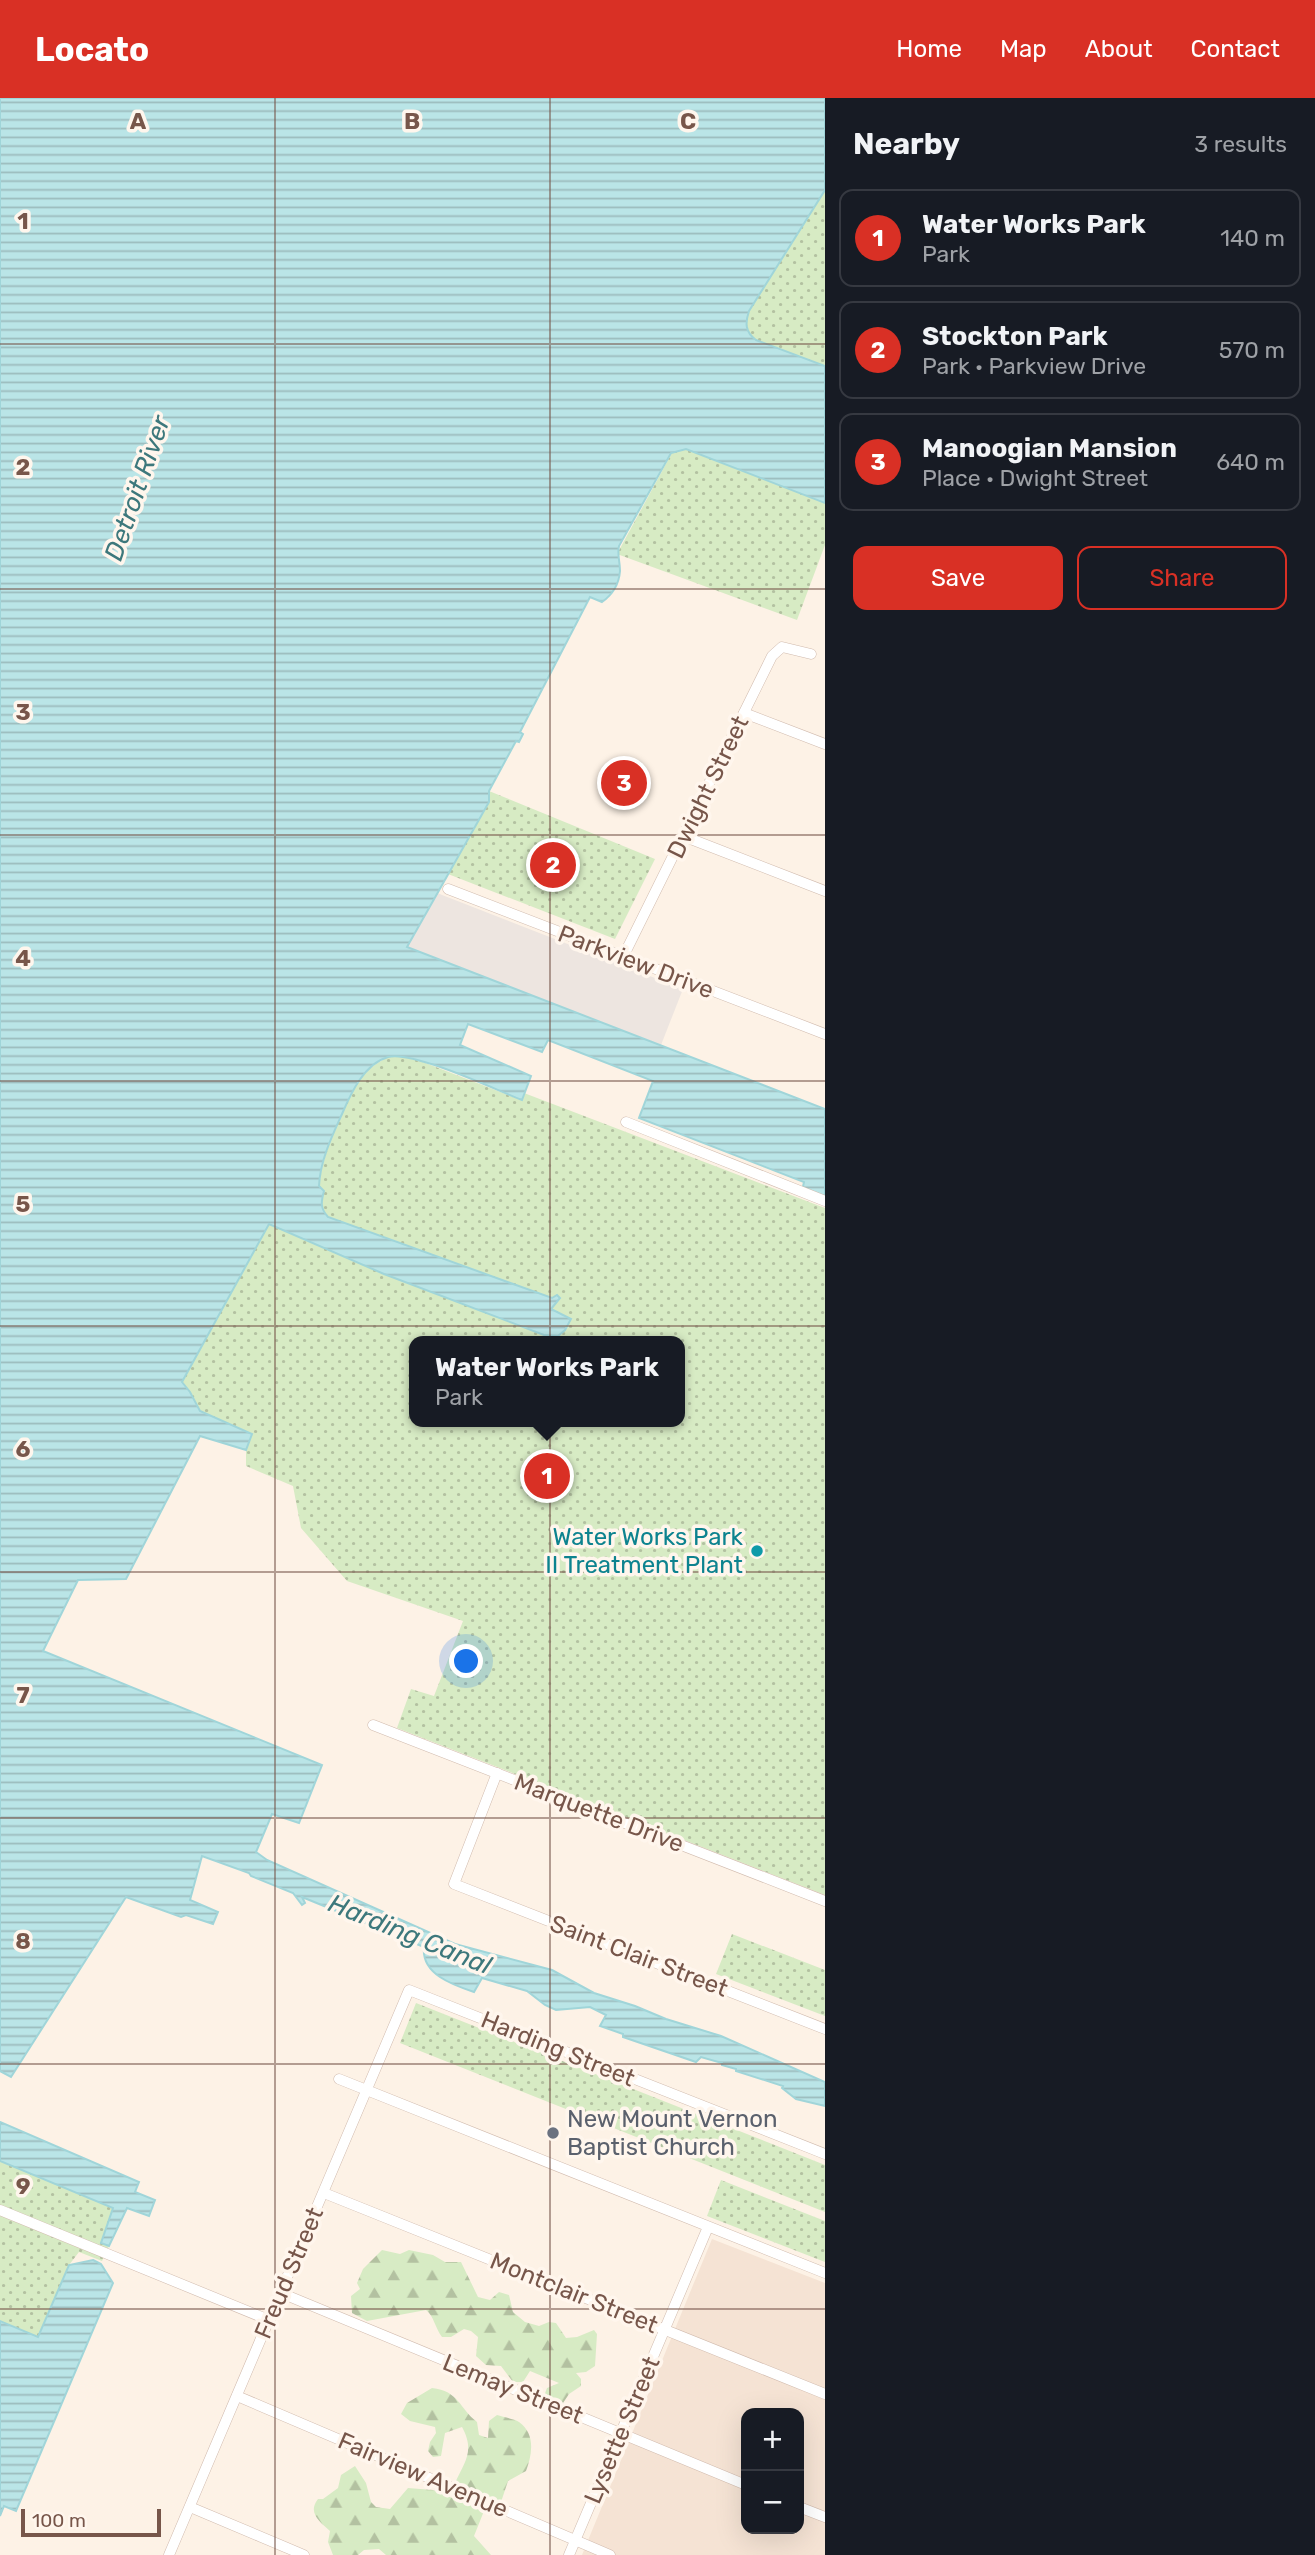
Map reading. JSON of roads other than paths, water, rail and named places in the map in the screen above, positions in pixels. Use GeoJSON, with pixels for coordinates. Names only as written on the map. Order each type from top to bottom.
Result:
{"type":"FeatureCollection","features":[{"type":"Feature","properties":{"kind":"street","name":"Dwight Street"},"geometry":{"type":"LineString","coordinates":[[623,957],[776,650],[788,647],[811,654]]}},
{"type":"Feature","properties":{"kind":"street"},"geometry":{"type":"LineString","coordinates":[[744,713],[825,744]]}},
{"type":"Feature","properties":{"kind":"street"},"geometry":{"type":"LineString","coordinates":[[683,836],[825,891]]}},
{"type":"Feature","properties":{"kind":"street","name":"Parkview Drive"},"geometry":{"type":"LineString","coordinates":[[448,889],[825,1034]]}},
{"type":"Feature","properties":{"kind":"street"},"geometry":{"type":"LineString","coordinates":[[626,1122],[825,1201]]}},
{"type":"Feature","properties":{"kind":"street","name":"Marquette Drive"},"geometry":{"type":"LineString","coordinates":[[373,1725],[825,1901]]}},
{"type":"Feature","properties":{"kind":"street","name":"Saint Clair Street"},"geometry":{"type":"LineString","coordinates":[[498,1773],[454,1884],[825,2029]]}},
{"type":"Feature","properties":{"kind":"street","name":"Freud Street"},"geometry":{"type":"LineString","coordinates":[[169,2555],[409,1990]]}},
{"type":"Feature","properties":{"kind":"street","name":"Harding Street"},"geometry":{"type":"LineString","coordinates":[[409,1990],[825,2154]]}},
{"type":"Feature","properties":{"kind":"street"},"geometry":{"type":"LineString","coordinates":[[340,2079],[825,2273]]}},
{"type":"Feature","properties":{"kind":"street","name":"Montclair Street"},"geometry":{"type":"LineString","coordinates":[[324,2193],[825,2394]]}},
{"type":"Feature","properties":{"kind":"street"},"geometry":{"type":"LineString","coordinates":[[0,2210],[269,2320]]}},
{"type":"Feature","properties":{"kind":"street","name":"Lysette Street"},"geometry":{"type":"LineString","coordinates":[[569,2555],[708,2227]]}},
{"type":"Feature","properties":{"kind":"street","name":"Lemay Street"},"geometry":{"type":"LineString","coordinates":[[281,2293],[741,2483]]}},
{"type":"Feature","properties":{"kind":"street","name":"Fairview Avenue"},"geometry":{"type":"LineString","coordinates":[[237,2396],[610,2555]]}},
{"type":"Feature","properties":{"kind":"street"},"geometry":{"type":"LineString","coordinates":[[190,2507],[304,2555]]}},
{"type":"Feature","properties":{"kind":"street"},"geometry":{"type":"LineString","coordinates":[[804,2509],[825,2517]]}},
{"type":"Feature","properties":{"kind":"water"},"geometry":{"type":"Polygon","coordinates":[[[0,98],[825,98],[825,190],[749,311],[747,323],[750,334],[756,340],[825,366],[825,503],[686,449],[671,453],[619,546],[620,571],[614,589],[602,602],[590,597],[520,732],[523,734],[519,742],[516,741],[489,791],[489,802],[407,947],[825,1109],[825,1200],[802,1191],[804,1182],[639,1118],[653,1081],[548,1040],[542,1052],[468,1024],[460,1045],[531,1076],[522,1100],[415,1059],[400,1056],[380,1061],[365,1073],[354,1089],[327,1149],[319,1186],[324,1191],[322,1205],[325,1214],[552,1298],[557,1295],[560,1298],[551,1309],[571,1319],[565,1330],[558,1336],[544,1335],[384,1274],[269,1224],[182,1382],[200,1411],[252,1434],[246,1450],[200,1436],[126,1579],[78,1580],[43,1651],[322,1765],[299,1823],[272,1814],[256,1852],[267,1860],[455,1944],[552,1970],[594,1993],[721,2036],[825,2082],[825,2106],[796,2099],[782,2088],[783,2086],[736,2071],[722,2063],[701,2057],[696,2062],[623,2037],[623,2034],[600,2026],[606,2015],[590,2007],[556,2010],[527,1991],[482,1978],[474,1992],[457,1986],[433,1971],[424,1956],[424,1947],[302,1897],[305,1903],[302,1905],[293,1893],[202,1856],[190,1900],[218,1912],[213,1924],[186,1915],[181,1917],[126,1897],[11,2077],[0,2071],[0,98]]]}},
{"type":"Feature","properties":{"kind":"water"},"geometry":{"type":"Polygon","coordinates":[[[0,2122],[139,2182],[135,2192],[155,2200],[149,2216],[127,2208],[109,2246],[101,2243],[113,2208],[0,2161],[0,2122]]]}},
{"type":"Feature","properties":{"kind":"water"},"geometry":{"type":"Polygon","coordinates":[[[93,2260],[101,2264],[113,2283],[16,2511],[4,2506],[0,2516],[0,2321],[38,2337],[69,2265],[93,2260]]]}},
{"type":"Feature","properties":{"kind":"place","name":"Manoogian Mansion"},"geometry":{"type":"Point","coordinates":[624,783]}},
{"type":"Feature","properties":{"kind":"place","name":"Stockton Park"},"geometry":{"type":"Point","coordinates":[553,865]}},
{"type":"Feature","properties":{"kind":"place","name":"Water Works Park"},"geometry":{"type":"Point","coordinates":[547,1476]}},
{"type":"Feature","properties":{"kind":"place","name":"Water Works Park II Treatment Plant"},"geometry":{"type":"Point","coordinates":[757,1551]}},
{"type":"Feature","properties":{"kind":"place","name":"New Mount Vernon Baptist Church"},"geometry":{"type":"Point","coordinates":[553,2133]}},
{"type":"Feature","properties":{"kind":"water label","name":"Detroit River"},"geometry":{"type":"Point","coordinates":[137,488]}},
{"type":"Feature","properties":{"kind":"water label","name":"Harding Canal"},"geometry":{"type":"Point","coordinates":[410,1934]}}]}
